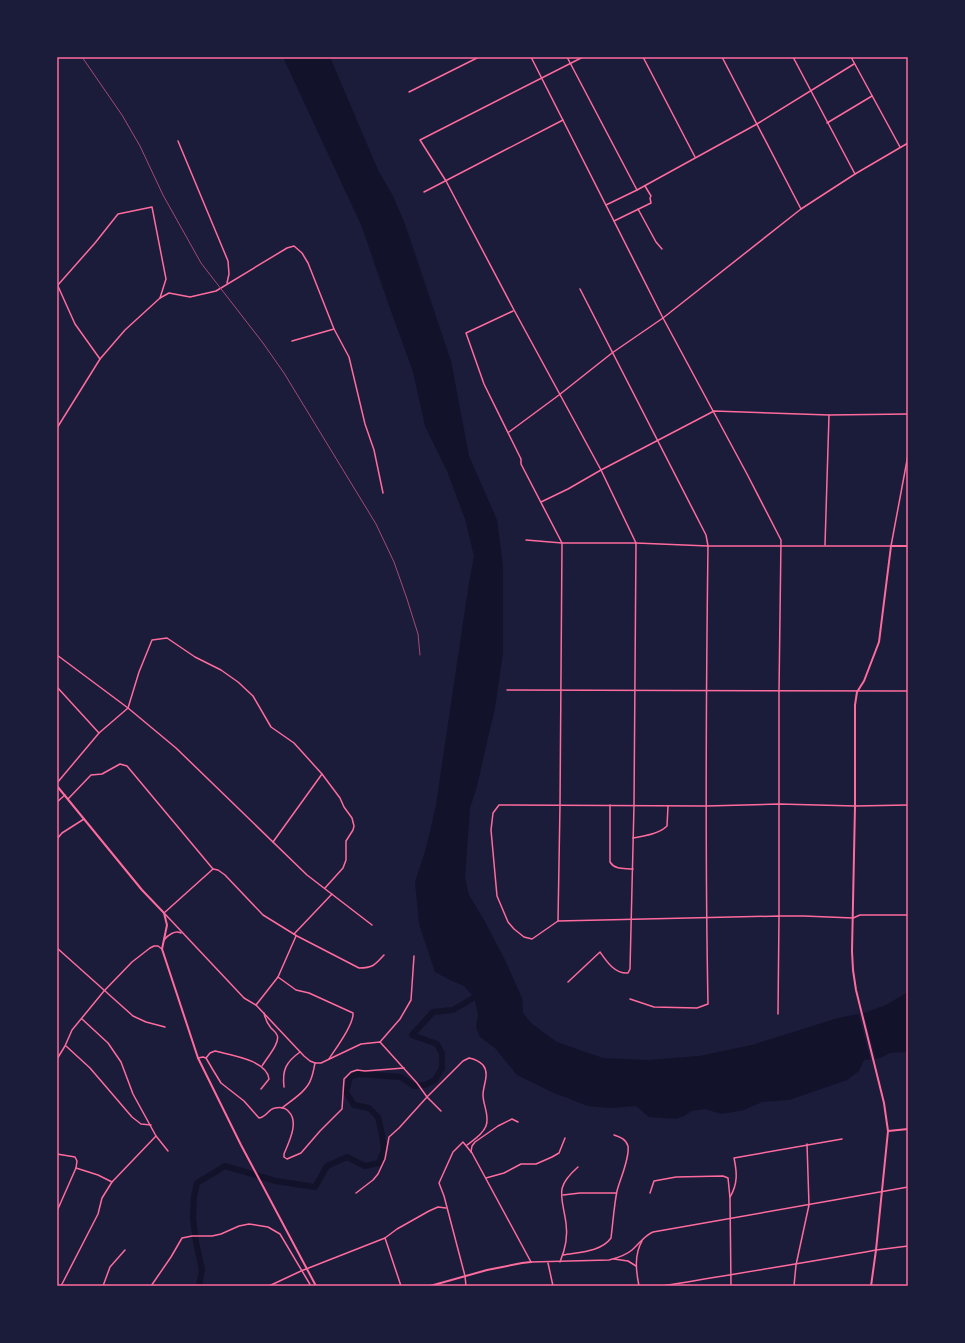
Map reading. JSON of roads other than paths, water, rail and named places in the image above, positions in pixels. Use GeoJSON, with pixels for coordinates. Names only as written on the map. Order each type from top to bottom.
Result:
{"type":"FeatureCollection","features":[{"type":"Feature","properties":{"kind":"main road"},"geometry":{"type":"LineString","coordinates":[[871,1286],[888,1131],[883,1101],[852,970],[855,705],[857,692],[864,682],[879,642],[891,546],[908,546]]}},
{"type":"Feature","properties":{"kind":"main road"},"geometry":{"type":"LineString","coordinates":[[57,784],[142,890],[164,913],[167,925],[162,949],[198,1058],[241,1145],[316,1286]]}},
{"type":"Feature","properties":{"kind":"main road"},"geometry":{"type":"LineString","coordinates":[[888,1131],[908,1129]]}},
{"type":"Feature","properties":{"kind":"main road"},"geometry":{"type":"LineString","coordinates":[[430,1286],[465,1276],[531,1262]]}},
{"type":"Feature","properties":{"kind":"street"},"geometry":{"type":"LineString","coordinates":[[409,92],[479,57]]}},
{"type":"Feature","properties":{"kind":"street"},"geometry":{"type":"LineString","coordinates":[[531,57],[543,78],[562,120],[663,318],[748,474],[781,540],[778,691],[778,1014]]}},
{"type":"Feature","properties":{"kind":"street"},"geometry":{"type":"LineString","coordinates":[[567,57],[637,190]]}},
{"type":"Feature","properties":{"kind":"street"},"geometry":{"type":"LineString","coordinates":[[568,982],[600,952],[610,966],[618,972],[628,973],[630,969],[634,838],[636,542],[569,411],[559,395],[446,181],[420,140],[583,57]]}},
{"type":"Feature","properties":{"kind":"street"},"geometry":{"type":"LineString","coordinates":[[643,57],[695,157]]}},
{"type":"Feature","properties":{"kind":"street"},"geometry":{"type":"LineString","coordinates":[[722,57],[801,209]]}},
{"type":"Feature","properties":{"kind":"street"},"geometry":{"type":"LineString","coordinates":[[793,57],[855,174]]}},
{"type":"Feature","properties":{"kind":"street"},"geometry":{"type":"LineString","coordinates":[[851,57],[900,147]]}},
{"type":"Feature","properties":{"kind":"street"},"geometry":{"type":"LineString","coordinates":[[606,205],[645,186],[757,124],[854,64]]}},
{"type":"Feature","properties":{"kind":"street"},"geometry":{"type":"LineString","coordinates":[[827,123],[872,96]]}},
{"type":"Feature","properties":{"kind":"street"},"geometry":{"type":"LineString","coordinates":[[424,192],[562,120]]}},
{"type":"Feature","properties":{"kind":"street"},"geometry":{"type":"LineString","coordinates":[[178,141],[228,261],[229,274],[226,284]]}},
{"type":"Feature","properties":{"kind":"street"},"geometry":{"type":"LineString","coordinates":[[509,432],[612,353],[663,318],[801,209],[855,174],[908,143]]}},
{"type":"Feature","properties":{"kind":"street"},"geometry":{"type":"LineString","coordinates":[[614,221],[651,203],[651,196],[645,186]]}},
{"type":"Feature","properties":{"kind":"street"},"geometry":{"type":"LineString","coordinates":[[100,358],[75,324],[57,285],[95,243],[118,214],[152,207],[166,279],[160,298]]}},
{"type":"Feature","properties":{"kind":"street"},"geometry":{"type":"LineString","coordinates":[[638,209],[656,242],[662,249]]}},
{"type":"Feature","properties":{"kind":"street"},"geometry":{"type":"LineString","coordinates":[[57,428],[100,358],[125,330],[160,298],[169,293],[190,297],[216,291],[287,248],[294,246],[302,253],[308,263],[334,329],[349,357],[365,424],[374,450],[383,493]]}},
{"type":"Feature","properties":{"kind":"street"},"geometry":{"type":"LineString","coordinates":[[580,289],[706,535],[708,546],[706,690],[706,917],[708,1004],[696,1008],[654,1007],[630,999]]}},
{"type":"Feature","properties":{"kind":"street"},"geometry":{"type":"LineString","coordinates":[[514,310],[466,333],[484,384],[509,432],[521,458],[521,464],[562,544],[558,921]]}},
{"type":"Feature","properties":{"kind":"street"},"geometry":{"type":"LineString","coordinates":[[292,341],[334,329]]}},
{"type":"Feature","properties":{"kind":"street"},"geometry":{"type":"LineString","coordinates":[[541,502],[714,411],[829,415],[908,414]]}},
{"type":"Feature","properties":{"kind":"street"},"geometry":{"type":"LineString","coordinates":[[825,545],[829,415]]}},
{"type":"Feature","properties":{"kind":"street"},"geometry":{"type":"LineString","coordinates":[[526,540],[562,544],[636,542],[708,546],[891,546],[908,454]]}},
{"type":"Feature","properties":{"kind":"street"},"geometry":{"type":"LineString","coordinates":[[57,784],[99,733],[128,708],[139,672],[152,640],[167,638],[195,657],[221,670],[238,682],[253,696],[271,727],[294,743],[322,774],[340,798],[344,807],[352,818],[354,826],[346,841],[346,860],[344,868],[324,888]]}},
{"type":"Feature","properties":{"kind":"street"},"geometry":{"type":"LineString","coordinates":[[57,655],[128,708],[176,748],[307,875],[372,925]]}},
{"type":"Feature","properties":{"kind":"street"},"geometry":{"type":"LineString","coordinates":[[57,687],[99,733]]}},
{"type":"Feature","properties":{"kind":"street"},"geometry":{"type":"LineString","coordinates":[[507,690],[908,691]]}},
{"type":"Feature","properties":{"kind":"street"},"geometry":{"type":"LineString","coordinates":[[68,799],[91,775],[102,774],[120,764],[127,766],[213,869],[218,870],[225,875],[262,915],[295,935],[359,968],[374,966],[384,955]]}},
{"type":"Feature","properties":{"kind":"street"},"geometry":{"type":"LineString","coordinates":[[273,842],[322,774]]}},
{"type":"Feature","properties":{"kind":"street"},"geometry":{"type":"LineString","coordinates":[[57,802],[65,795]]}},
{"type":"Feature","properties":{"kind":"street"},"geometry":{"type":"LineString","coordinates":[[908,805],[855,806],[779,804],[706,806],[499,806],[493,813],[491,830],[497,896],[508,922],[514,930],[524,937],[532,939],[558,921],[779,916],[853,918],[860,915],[908,915]]}},
{"type":"Feature","properties":{"kind":"street"},"geometry":{"type":"LineString","coordinates":[[610,805],[610,862],[613,866],[618,868],[632,869]]}},
{"type":"Feature","properties":{"kind":"street"},"geometry":{"type":"LineString","coordinates":[[634,838],[645,836],[664,829],[667,826],[668,805]]}},
{"type":"Feature","properties":{"kind":"street"},"geometry":{"type":"LineString","coordinates":[[57,839],[62,833],[84,819]]}},
{"type":"Feature","properties":{"kind":"street"},"geometry":{"type":"LineString","coordinates":[[213,869],[164,913],[244,998],[256,1005],[310,1061],[321,1063],[361,1044],[380,1042],[400,1019],[411,1000],[414,956]]}},
{"type":"Feature","properties":{"kind":"street"},"geometry":{"type":"LineString","coordinates":[[256,1005],[278,976],[295,935],[332,894]]}},
{"type":"Feature","properties":{"kind":"street"},"geometry":{"type":"LineString","coordinates":[[164,941],[173,933],[179,932],[183,934]]}},
{"type":"Feature","properties":{"kind":"street"},"geometry":{"type":"LineString","coordinates":[[57,1060],[72,1030],[104,991],[132,962],[150,948],[158,946],[162,949]]}},
{"type":"Feature","properties":{"kind":"street"},"geometry":{"type":"LineString","coordinates":[[57,948],[133,1016],[146,1022],[165,1027]]}},
{"type":"Feature","properties":{"kind":"street"},"geometry":{"type":"LineString","coordinates":[[278,976],[296,990],[309,993],[352,1013],[353,1017],[348,1029],[329,1059]]}},
{"type":"Feature","properties":{"kind":"street"},"geometry":{"type":"LineString","coordinates":[[262,1066],[277,1044],[278,1039],[278,1036],[266,1020],[264,1013]]}},
{"type":"Feature","properties":{"kind":"street"},"geometry":{"type":"LineString","coordinates":[[82,1019],[108,1043],[121,1062],[133,1094],[156,1136],[168,1151]]}},
{"type":"Feature","properties":{"kind":"street"},"geometry":{"type":"LineString","coordinates":[[380,1042],[417,1083],[427,1097],[441,1111]]}},
{"type":"Feature","properties":{"kind":"street"},"geometry":{"type":"LineString","coordinates":[[65,1046],[90,1068],[132,1117],[141,1124],[150,1125]]}},
{"type":"Feature","properties":{"kind":"street"},"geometry":{"type":"LineString","coordinates":[[206,1058],[210,1053],[215,1051],[262,1066],[270,1078],[261,1089]]}},
{"type":"Feature","properties":{"kind":"street"},"geometry":{"type":"LineString","coordinates":[[284,1087],[283,1078],[285,1068],[291,1058],[300,1052]]}},
{"type":"Feature","properties":{"kind":"street"},"geometry":{"type":"LineString","coordinates":[[198,1058],[206,1058]]}},
{"type":"Feature","properties":{"kind":"street"},"geometry":{"type":"LineString","coordinates":[[206,1058],[221,1082],[244,1101],[259,1118],[264,1117],[271,1109],[282,1108],[287,1110],[294,1118],[292,1131],[284,1154],[284,1157],[287,1159],[301,1154],[320,1131],[342,1109],[344,1079],[351,1072],[356,1070],[365,1071],[404,1068]]}},
{"type":"Feature","properties":{"kind":"street"},"geometry":{"type":"LineString","coordinates":[[356,1193],[373,1180],[378,1174],[385,1159],[389,1137],[463,1061],[469,1058],[476,1060],[483,1065],[487,1074],[483,1095],[487,1124],[483,1132],[467,1146]]}},
{"type":"Feature","properties":{"kind":"street"},"geometry":{"type":"LineString","coordinates":[[282,1108],[309,1083],[315,1063]]}},
{"type":"Feature","properties":{"kind":"street"},"geometry":{"type":"LineString","coordinates":[[472,1153],[472,1146],[480,1138],[508,1120],[512,1119],[518,1122]]}},
{"type":"Feature","properties":{"kind":"street"},"geometry":{"type":"LineString","coordinates":[[563,1255],[595,1249],[607,1243],[611,1238],[616,1193],[628,1153],[628,1146],[623,1138],[614,1135]]}},
{"type":"Feature","properties":{"kind":"street"},"geometry":{"type":"LineString","coordinates":[[61,1286],[98,1214],[102,1198],[112,1182],[156,1136]]}},
{"type":"Feature","properties":{"kind":"street"},"geometry":{"type":"LineString","coordinates":[[486,1178],[504,1173],[521,1164],[536,1164],[552,1157],[559,1153],[565,1138]]}},
{"type":"Feature","properties":{"kind":"street"},"geometry":{"type":"LineString","coordinates":[[730,1198],[736,1182],[734,1158],[842,1139]]}},
{"type":"Feature","properties":{"kind":"street"},"geometry":{"type":"LineString","coordinates":[[466,1286],[465,1276],[440,1183],[453,1152],[463,1142],[472,1153],[531,1262],[548,1263],[602,1261],[614,1259],[630,1252],[648,1234],[653,1232],[908,1187]]}},
{"type":"Feature","properties":{"kind":"street"},"geometry":{"type":"LineString","coordinates":[[794,1286],[796,1265],[809,1205],[807,1144]]}},
{"type":"Feature","properties":{"kind":"street"},"geometry":{"type":"LineString","coordinates":[[57,1154],[75,1157],[77,1161],[76,1168],[57,1211]]}},
{"type":"Feature","properties":{"kind":"street"},"geometry":{"type":"LineString","coordinates":[[560,1262],[566,1244],[567,1224],[561,1202],[564,1181],[578,1167]]}},
{"type":"Feature","properties":{"kind":"street"},"geometry":{"type":"LineString","coordinates":[[76,1168],[98,1175],[112,1182]]}},
{"type":"Feature","properties":{"kind":"street"},"geometry":{"type":"LineString","coordinates":[[650,1193],[654,1181],[676,1176],[723,1176],[728,1178],[730,1198],[731,1286]]}},
{"type":"Feature","properties":{"kind":"street"},"geometry":{"type":"LineString","coordinates":[[562,1195],[580,1192],[616,1193]]}},
{"type":"Feature","properties":{"kind":"street"},"geometry":{"type":"LineString","coordinates":[[269,1286],[301,1271],[384,1238],[397,1229],[438,1207],[446,1208]]}},
{"type":"Feature","properties":{"kind":"street"},"geometry":{"type":"LineString","coordinates":[[151,1286],[172,1257],[182,1238],[221,1234],[239,1226],[249,1224],[268,1226],[280,1234],[310,1286]]}},
{"type":"Feature","properties":{"kind":"street"},"geometry":{"type":"LineString","coordinates":[[384,1238],[401,1286]]}},
{"type":"Feature","properties":{"kind":"street"},"geometry":{"type":"LineString","coordinates":[[639,1286],[636,1266],[638,1251],[643,1239]]}},
{"type":"Feature","properties":{"kind":"street"},"geometry":{"type":"LineString","coordinates":[[662,1286],[908,1246]]}},
{"type":"Feature","properties":{"kind":"street"},"geometry":{"type":"LineString","coordinates":[[104,1286],[110,1267],[125,1250]]}},
{"type":"Feature","properties":{"kind":"street"},"geometry":{"type":"LineString","coordinates":[[614,1259],[628,1261],[636,1266]]}},
{"type":"Feature","properties":{"kind":"street"},"geometry":{"type":"LineString","coordinates":[[548,1263],[553,1286]]}},
{"type":"Feature","properties":{"kind":"waterway"},"geometry":{"type":"LineString","coordinates":[[199,1286],[202,1270],[196,1242],[193,1217],[194,1196],[197,1183],[225,1166],[276,1181],[315,1187],[327,1166],[347,1157],[365,1166],[379,1163],[384,1150],[378,1117],[369,1108],[354,1105],[346,1092],[350,1077],[359,1074],[401,1077],[414,1086],[425,1085],[435,1080],[442,1068],[442,1054],[437,1044],[412,1035],[433,1012],[453,1010],[480,994]]}},
{"type":"Feature","properties":{"kind":"railway"},"geometry":{"type":"LineString","coordinates":[[82,57],[122,115],[140,146],[163,195],[201,263],[263,343],[284,373],[376,524],[394,562],[407,599],[418,634],[420,655]]}}]}
